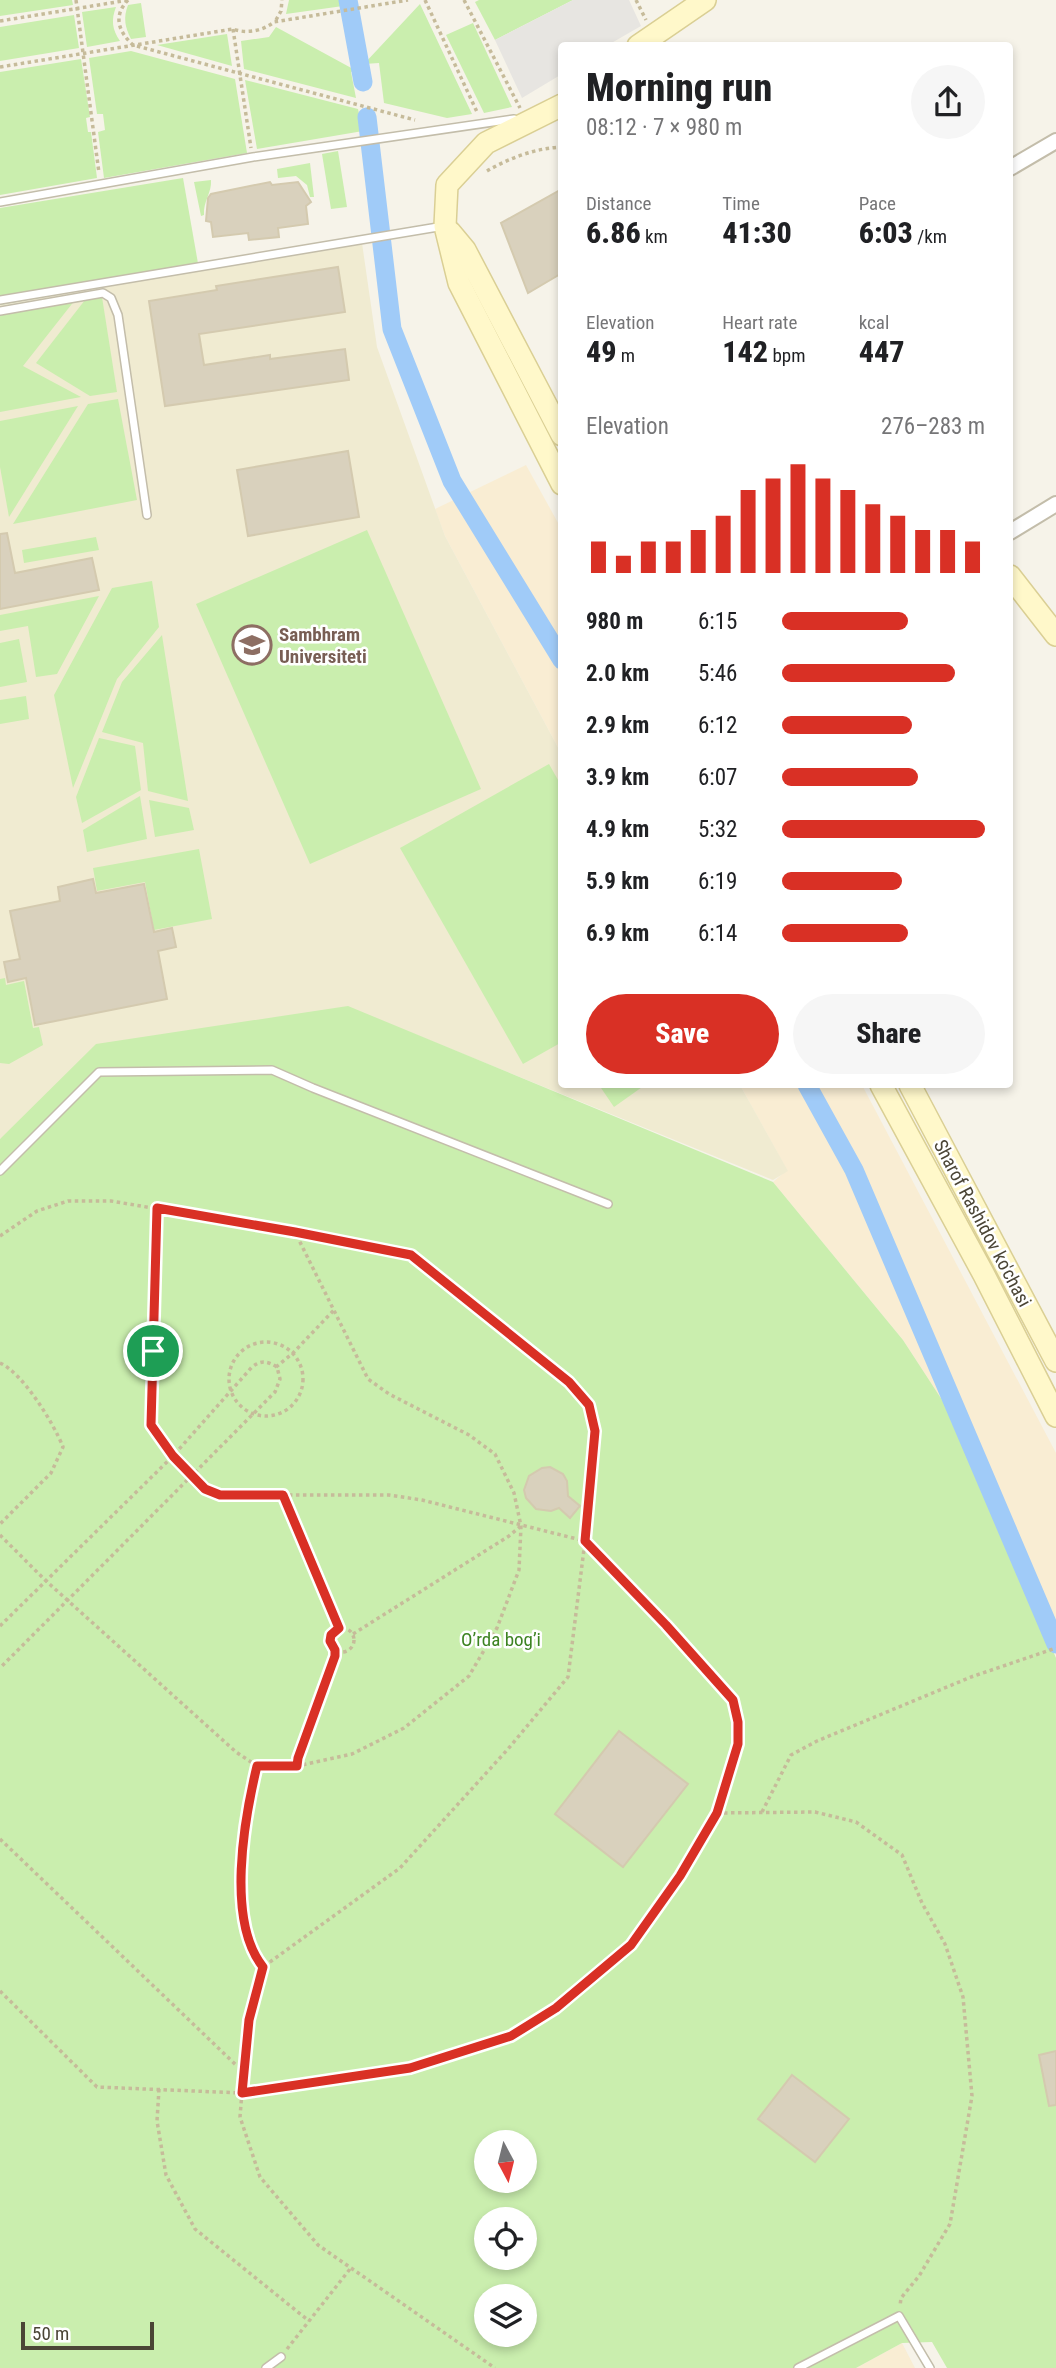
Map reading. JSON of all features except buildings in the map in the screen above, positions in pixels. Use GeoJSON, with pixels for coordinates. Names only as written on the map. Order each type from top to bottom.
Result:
{"type":"FeatureCollection","features":[{"type":"Feature","properties":{"kind":"street"},"geometry":{"type":"LineString","coordinates":[[644,42],[705,0]]}},
{"type":"Feature","properties":{"kind":"street"},"geometry":{"type":"LineString","coordinates":[[558,107],[486,143],[447,185],[445,226],[459,283],[558,476]]}},
{"type":"Feature","properties":{"kind":"street"},"geometry":{"type":"LineString","coordinates":[[1013,167],[1056,141]]}},
{"type":"Feature","properties":{"kind":"street"},"geometry":{"type":"LineString","coordinates":[[445,226],[465,250],[558,427]]}},
{"type":"Feature","properties":{"kind":"street"},"geometry":{"type":"LineString","coordinates":[[1013,530],[1056,504]]}},
{"type":"Feature","properties":{"kind":"street"},"geometry":{"type":"LineString","coordinates":[[1013,580],[1056,635]]}},
{"type":"Feature","properties":{"kind":"street"},"geometry":{"type":"LineString","coordinates":[[883,1088],[984,1275],[1056,1416]]}},
{"type":"Feature","properties":{"kind":"street","name":"Sharof Rashidov ko'chasi"},"geometry":{"type":"LineString","coordinates":[[912,1088],[1056,1361]]}},
{"type":"Feature","properties":{"kind":"lane"},"geometry":{"type":"LineString","coordinates":[[0,202],[253,157],[506,121],[558,106]]}},
{"type":"Feature","properties":{"kind":"lane"},"geometry":{"type":"LineString","coordinates":[[0,300],[445,226]]}},
{"type":"Feature","properties":{"kind":"lane"},"geometry":{"type":"LineString","coordinates":[[0,311],[103,293],[111,299],[118,315],[147,515]]}},
{"type":"Feature","properties":{"kind":"lane"},"geometry":{"type":"LineString","coordinates":[[0,1171],[99,1072],[272,1070],[608,1204]]}},
{"type":"Feature","properties":{"kind":"lane"},"geometry":{"type":"LineString","coordinates":[[798,2368],[899,2316],[930,2368]]}},
{"type":"Feature","properties":{"kind":"lane"},"geometry":{"type":"LineString","coordinates":[[265,2368],[281,2357]]}},
{"type":"Feature","properties":{"kind":"path"},"geometry":{"type":"LineString","coordinates":[[76,0],[101,183]]}},
{"type":"Feature","properties":{"kind":"path"},"geometry":{"type":"LineString","coordinates":[[0,20],[129,0]]}},
{"type":"Feature","properties":{"kind":"path"},"geometry":{"type":"LineString","coordinates":[[129,0],[121,10],[118,23],[124,37],[133,45],[444,128]]}},
{"type":"Feature","properties":{"kind":"path"},"geometry":{"type":"LineString","coordinates":[[0,67],[233,29],[243,32],[264,29],[274,22],[281,11],[282,0]]}},
{"type":"Feature","properties":{"kind":"path"},"geometry":{"type":"LineString","coordinates":[[274,22],[408,0]]}},
{"type":"Feature","properties":{"kind":"path"},"geometry":{"type":"LineString","coordinates":[[425,0],[482,124]]}},
{"type":"Feature","properties":{"kind":"path"},"geometry":{"type":"LineString","coordinates":[[464,0],[524,116]]}},
{"type":"Feature","properties":{"kind":"path"},"geometry":{"type":"LineString","coordinates":[[233,29],[253,157]]}},
{"type":"Feature","properties":{"kind":"path"},"geometry":{"type":"LineString","coordinates":[[486,172],[505,160],[558,146]]}},
{"type":"Feature","properties":{"kind":"path"},"geometry":{"type":"LineString","coordinates":[[0,1236],[37,1211],[68,1201],[111,1201],[411,1255],[569,1382],[589,1405],[595,1431],[568,1677],[508,1749],[400,1868],[263,1967],[249,2020],[243,2066],[240,2117],[260,2176],[318,2245],[495,2368]]}},
{"type":"Feature","properties":{"kind":"path"},"geometry":{"type":"LineString","coordinates":[[0,1991],[97,2087],[242,2093],[410,2068],[511,2036],[556,2008],[631,1945],[680,1876],[717,1813],[738,1744],[738,1722],[733,1700],[585,1541],[422,1500],[389,1495],[220,1495],[205,1489],[191,1477],[151,1425],[157,1208]]}},
{"type":"Feature","properties":{"kind":"path"},"geometry":{"type":"LineString","coordinates":[[0,1535],[45,1580],[236,1752],[257,1766],[297,1766],[352,1754],[383,1741],[434,1706],[469,1676],[498,1628],[519,1570],[521,1526],[514,1493],[495,1454],[469,1435],[389,1394],[368,1380],[295,1232]]}},
{"type":"Feature","properties":{"kind":"path"},"geometry":{"type":"LineString","coordinates":[[276,1367],[334,1310]]}},
{"type":"Feature","properties":{"kind":"path"},"geometry":{"type":"LineString","coordinates":[[277,1343],[293,1353],[302,1367],[304,1379],[301,1392],[295,1403],[285,1412],[272,1416],[252,1413],[238,1404],[231,1394],[230,1370],[235,1359],[253,1344],[277,1343]]}},
{"type":"Feature","properties":{"kind":"path"},"geometry":{"type":"LineString","coordinates":[[0,1626],[173,1456],[257,1364],[268,1362],[276,1367],[279,1386],[0,1668]]}},
{"type":"Feature","properties":{"kind":"path"},"geometry":{"type":"LineString","coordinates":[[0,1363],[18,1377],[35,1399],[63,1447],[51,1474],[0,1524]]}},
{"type":"Feature","properties":{"kind":"path"},"geometry":{"type":"LineString","coordinates":[[283,1495],[339,1628]]}},
{"type":"Feature","properties":{"kind":"path"},"geometry":{"type":"LineString","coordinates":[[353,1634],[521,1526]]}},
{"type":"Feature","properties":{"kind":"path"},"geometry":{"type":"LineString","coordinates":[[339,1628],[345,1628],[353,1634],[354,1645],[351,1649],[340,1652],[335,1650],[330,1641],[331,1635],[339,1628]]}},
{"type":"Feature","properties":{"kind":"path"},"geometry":{"type":"LineString","coordinates":[[762,1812],[791,1755],[971,1677],[1056,1648]]}},
{"type":"Feature","properties":{"kind":"path"},"geometry":{"type":"LineString","coordinates":[[297,1766],[335,1650]]}},
{"type":"Feature","properties":{"kind":"path"},"geometry":{"type":"LineString","coordinates":[[257,1766],[249,1799],[241,1863],[242,1902],[248,1935],[257,1960],[263,1967]]}},
{"type":"Feature","properties":{"kind":"path"},"geometry":{"type":"LineString","coordinates":[[717,1813],[815,1812],[856,1822],[902,1855],[922,1903],[945,1944],[963,1997],[972,2096],[950,2224],[919,2276],[901,2298],[899,2316]]}},
{"type":"Feature","properties":{"kind":"path"},"geometry":{"type":"LineString","coordinates":[[0,1839],[236,2065],[243,2066]]}},
{"type":"Feature","properties":{"kind":"path"},"geometry":{"type":"LineString","coordinates":[[159,2090],[157,2121],[166,2175],[195,2229],[309,2321]]}},
{"type":"Feature","properties":{"kind":"path"},"geometry":{"type":"LineString","coordinates":[[281,2357],[350,2269]]}},
{"type":"Feature","properties":{"kind":"shaded area"},"geometry":{"type":"Polygon","coordinates":[[[573,0],[629,0],[641,26],[613,42],[558,42],[558,76],[522,98],[495,40],[573,0]]]}},
{"type":"Feature","properties":{"kind":"shaded area","name":"Sambhram Universiteti"},"geometry":{"type":"Polygon","coordinates":[[[362,243],[377,347],[445,536],[558,748],[558,1088],[742,1088],[788,1171],[773,1180],[348,1007],[0,1139],[0,305],[362,243]]]}},
{"type":"Feature","properties":{"kind":"shaded area"},"geometry":{"type":"Polygon","coordinates":[[[526,465],[558,523],[558,748],[445,536],[435,509],[526,465]]]}},
{"type":"Feature","properties":{"kind":"shaded area"},"geometry":{"type":"Polygon","coordinates":[[[742,1088],[864,1088],[1056,1453],[1056,1655],[946,1406],[903,1340],[773,1182],[787,1170],[742,1088]]]}},
{"type":"Feature","properties":{"kind":"shaded area"},"geometry":{"type":"Polygon","coordinates":[[[902,2343],[915,2368],[856,2368],[902,2343]]]}},
{"type":"Feature","properties":{"kind":"green space"},"geometry":{"type":"Polygon","coordinates":[[[0,0],[72,0],[73,5],[0,16],[0,0]]]}},
{"type":"Feature","properties":{"kind":"green space"},"geometry":{"type":"Polygon","coordinates":[[[289,0],[342,0],[343,6],[286,14],[289,0]]]}},
{"type":"Feature","properties":{"kind":"green space"},"geometry":{"type":"Polygon","coordinates":[[[573,0],[495,40],[475,2],[573,0]]]}},
{"type":"Feature","properties":{"kind":"green space"},"geometry":{"type":"Polygon","coordinates":[[[141,3],[146,37],[131,39],[125,22],[126,10],[128,5],[141,3]]]}},
{"type":"Feature","properties":{"kind":"green space"},"geometry":{"type":"Polygon","coordinates":[[[420,4],[472,114],[447,118],[384,103],[379,63],[364,64],[420,4]]]}},
{"type":"Feature","properties":{"kind":"green space"},"geometry":{"type":"Polygon","coordinates":[[[116,7],[113,24],[120,41],[87,47],[82,12],[116,7]]]}},
{"type":"Feature","properties":{"kind":"green space"},"geometry":{"type":"Polygon","coordinates":[[[74,15],[79,48],[0,61],[0,27],[74,15]]]}},
{"type":"Feature","properties":{"kind":"green space"},"geometry":{"type":"Polygon","coordinates":[[[473,23],[512,107],[484,113],[446,35],[473,23]]]}},
{"type":"Feature","properties":{"kind":"green space"},"geometry":{"type":"Polygon","coordinates":[[[276,27],[355,70],[351,72],[356,98],[244,69],[241,41],[269,37],[276,27]]]}},
{"type":"Feature","properties":{"kind":"green space"},"geometry":{"type":"Polygon","coordinates":[[[227,34],[232,66],[157,45],[227,34]]]}},
{"type":"Feature","properties":{"kind":"green space"},"geometry":{"type":"Polygon","coordinates":[[[131,51],[235,79],[247,153],[104,178],[98,132],[105,130],[103,114],[97,114],[89,58],[131,51]]]}},
{"type":"Feature","properties":{"kind":"green space"},"geometry":{"type":"Polygon","coordinates":[[[81,59],[90,117],[86,118],[88,132],[91,132],[97,178],[0,195],[0,72],[81,59]]]}},
{"type":"Feature","properties":{"kind":"green space"},"geometry":{"type":"Polygon","coordinates":[[[245,80],[358,109],[363,131],[257,149],[245,80]]]}},
{"type":"Feature","properties":{"kind":"green space"},"geometry":{"type":"Polygon","coordinates":[[[338,151],[347,207],[331,209],[322,154],[338,151]]]}},
{"type":"Feature","properties":{"kind":"green space"},"geometry":{"type":"Polygon","coordinates":[[[310,163],[314,197],[310,197],[307,185],[296,176],[278,178],[277,169],[310,163]]]}},
{"type":"Feature","properties":{"kind":"green space"},"geometry":{"type":"Polygon","coordinates":[[[183,178],[199,269],[0,305],[0,208],[183,178]]]}},
{"type":"Feature","properties":{"kind":"green space"},"geometry":{"type":"Polygon","coordinates":[[[211,180],[204,215],[201,216],[194,182],[211,180]]]}},
{"type":"Feature","properties":{"kind":"green space"},"geometry":{"type":"Polygon","coordinates":[[[102,297],[117,392],[90,396],[36,363],[85,300],[102,297]]]}},
{"type":"Feature","properties":{"kind":"green space"},"geometry":{"type":"Polygon","coordinates":[[[75,300],[23,366],[81,397],[0,412],[0,312],[75,300]]]}},
{"type":"Feature","properties":{"kind":"green space"},"geometry":{"type":"Polygon","coordinates":[[[118,399],[137,500],[13,524],[88,404],[118,399]]]}},
{"type":"Feature","properties":{"kind":"green space"},"geometry":{"type":"Polygon","coordinates":[[[78,406],[9,517],[0,467],[0,421],[78,406]]]}},
{"type":"Feature","properties":{"kind":"green space"},"geometry":{"type":"Polygon","coordinates":[[[367,530],[481,789],[310,864],[196,604],[367,530]]]}},
{"type":"Feature","properties":{"kind":"green space"},"geometry":{"type":"Polygon","coordinates":[[[96,537],[99,550],[24,563],[22,550],[96,537]]]}},
{"type":"Feature","properties":{"kind":"green space"},"geometry":{"type":"Polygon","coordinates":[[[152,581],[159,627],[117,679],[73,788],[54,695],[112,588],[152,581]]]}},
{"type":"Feature","properties":{"kind":"green space"},"geometry":{"type":"Polygon","coordinates":[[[99,596],[57,674],[36,677],[28,626],[0,631],[0,615],[99,596]]]}},
{"type":"Feature","properties":{"kind":"green space"},"geometry":{"type":"Polygon","coordinates":[[[162,635],[188,801],[148,791],[143,743],[102,732],[122,682],[162,635]]]}},
{"type":"Feature","properties":{"kind":"green space"},"geometry":{"type":"Polygon","coordinates":[[[19,639],[27,682],[0,687],[0,643],[19,639]]]}},
{"type":"Feature","properties":{"kind":"green space"},"geometry":{"type":"Polygon","coordinates":[[[26,696],[29,719],[0,724],[0,700],[26,696]]]}},
{"type":"Feature","properties":{"kind":"green space"},"geometry":{"type":"Polygon","coordinates":[[[99,738],[135,746],[141,790],[82,823],[76,797],[99,738]]]}},
{"type":"Feature","properties":{"kind":"green space"},"geometry":{"type":"Polygon","coordinates":[[[549,764],[558,780],[558,1044],[523,1064],[400,848],[549,764]]]}},
{"type":"Feature","properties":{"kind":"green space"},"geometry":{"type":"Polygon","coordinates":[[[140,796],[147,839],[87,852],[83,830],[140,796]]]}},
{"type":"Feature","properties":{"kind":"green space"},"geometry":{"type":"Polygon","coordinates":[[[149,800],[189,808],[194,830],[155,837],[149,800]]]}},
{"type":"Feature","properties":{"kind":"green space"},"geometry":{"type":"Polygon","coordinates":[[[199,849],[212,919],[154,930],[145,882],[97,891],[93,868],[199,849]]]}},
{"type":"Feature","properties":{"kind":"green space"},"geometry":{"type":"Polygon","coordinates":[[[5,978],[6,985],[24,981],[33,1028],[39,1027],[43,1045],[9,1064],[0,1063],[0,979],[5,978]]]}},
{"type":"Feature","properties":{"kind":"green space","name":"O’rda bog’i"},"geometry":{"type":"Polygon","coordinates":[[[348,1006],[773,1182],[903,1340],[946,1406],[1056,1658],[1056,2368],[947,2368],[932,2342],[902,2343],[856,2368],[0,2368],[0,1139],[96,1044],[348,1006]]]}},
{"type":"Feature","properties":{"kind":"green space"},"geometry":{"type":"Polygon","coordinates":[[[601,1088],[641,1088],[614,1107],[601,1088]]]}},
{"type":"Feature","properties":{"kind":"waterway"},"geometry":{"type":"LineString","coordinates":[[348,0],[363,82]]}},
{"type":"Feature","properties":{"kind":"waterway"},"geometry":{"type":"LineString","coordinates":[[367,117],[392,329],[452,481],[558,653]]}},
{"type":"Feature","properties":{"kind":"waterway"},"geometry":{"type":"LineString","coordinates":[[809,1088],[854,1170],[1056,1644]]}},
{"type":"Feature","properties":{"kind":"place","name":"Sambhram Universiteti"},"geometry":{"type":"Point","coordinates":[252,645]}},
{"type":"Feature","properties":{"kind":"route"},"geometry":{"type":"LineString","coordinates":[[157,1208],[411,1255],[569,1382],[589,1405],[595,1431],[585,1541],[733,1700],[738,1722],[738,1744],[717,1813],[680,1876],[631,1945],[556,2008],[511,2036],[410,2068],[242,2093],[249,2020],[263,1967],[257,1960],[248,1935],[242,1902],[241,1863],[249,1799],[257,1766],[297,1766],[335,1656],[330,1641],[331,1635],[339,1628],[283,1495],[220,1495],[205,1489],[173,1456],[151,1425],[153,1351],[157,1208]]}}]}
